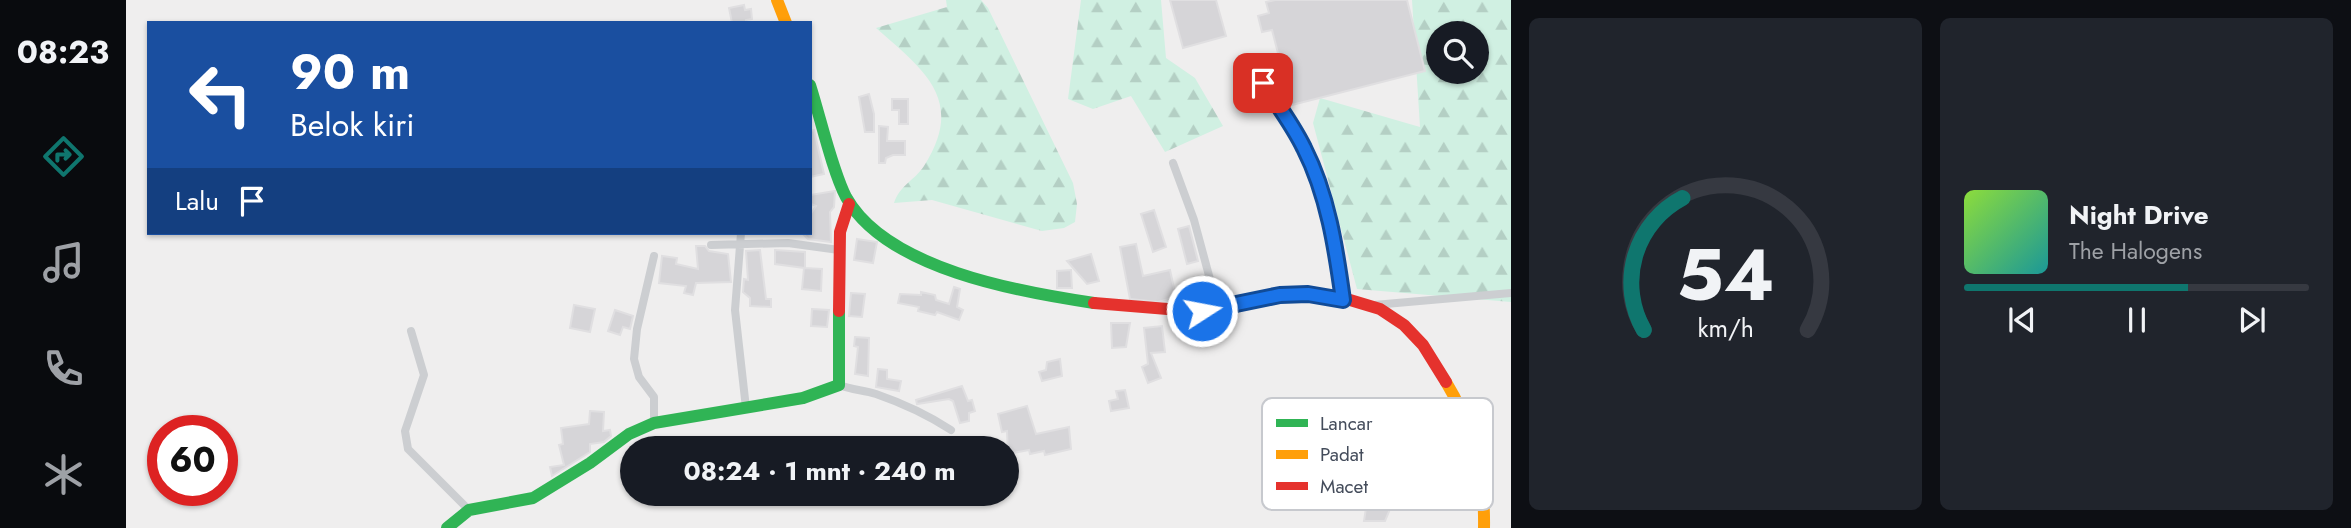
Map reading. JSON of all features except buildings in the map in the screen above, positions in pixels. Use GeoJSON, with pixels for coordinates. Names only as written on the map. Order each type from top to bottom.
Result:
{"type":"FeatureCollection","features":[{"type":"Feature","properties":{"kind":"main road"},"geometry":{"type":"LineString","coordinates":[[777,0],[785,21]]}},
{"type":"Feature","properties":{"kind":"main road"},"geometry":{"type":"LineString","coordinates":[[812,91],[849,204],[864,221],[894,242],[937,265],[971,277],[1127,308],[1156,311],[1218,309],[1280,295],[1308,294],[1371,305],[1399,320],[1414,334],[1456,398]]}},
{"type":"Feature","properties":{"kind":"main road"},"geometry":{"type":"LineString","coordinates":[[447,528],[469,510],[533,498],[590,463],[629,434],[654,423],[803,398],[839,385],[839,250],[840,232],[849,204]]}},
{"type":"Feature","properties":{"kind":"main road"},"geometry":{"type":"LineString","coordinates":[[1484,510],[1485,528]]}},
{"type":"Feature","properties":{"kind":"street"},"geometry":{"type":"LineString","coordinates":[[1173,163],[1194,220],[1218,309]]}},
{"type":"Feature","properties":{"kind":"street"},"geometry":{"type":"LineString","coordinates":[[741,235],[735,310],[746,408]]}},
{"type":"Feature","properties":{"kind":"street"},"geometry":{"type":"LineString","coordinates":[[711,245],[788,243],[839,250]]}},
{"type":"Feature","properties":{"kind":"street"},"geometry":{"type":"LineString","coordinates":[[654,256],[637,329],[634,359],[639,377],[654,397],[654,423]]}},
{"type":"Feature","properties":{"kind":"street"},"geometry":{"type":"LineString","coordinates":[[1371,305],[1511,293]]}},
{"type":"Feature","properties":{"kind":"street"},"geometry":{"type":"LineString","coordinates":[[411,331],[424,375],[405,431],[408,449],[469,510]]}},
{"type":"Feature","properties":{"kind":"street"},"geometry":{"type":"LineString","coordinates":[[839,385],[855,392],[876,394],[930,417],[951,430]]}},
{"type":"Feature","properties":{"kind":"lane"},"geometry":{"type":"LineString","coordinates":[[1252,67],[1304,148],[1320,187],[1336,251],[1343,300]]}},
{"type":"Feature","properties":{"kind":"green space"},"geometry":{"type":"Polygon","coordinates":[[[946,0],[981,0],[988,8],[1073,183],[1077,204],[1075,222],[1064,228],[1042,231],[932,200],[894,203],[900,192],[924,166],[936,143],[941,122],[940,104],[934,88],[923,73],[876,28],[947,7],[946,0]]]}},
{"type":"Feature","properties":{"kind":"green space"},"geometry":{"type":"Polygon","coordinates":[[[1081,0],[1161,0],[1166,58],[1195,78],[1223,126],[1165,152],[1131,96],[1093,109],[1068,99],[1081,0]]]}},
{"type":"Feature","properties":{"kind":"green space"},"geometry":{"type":"Polygon","coordinates":[[[1412,0],[1511,0],[1511,302],[1357,289],[1313,123],[1320,98],[1420,127],[1412,0]]]}},
{"type":"Feature","properties":{"kind":"traffic: fast"},"geometry":{"type":"LineString","coordinates":[[812,92],[831,158],[846,197],[865,222],[891,242],[922,259],[993,284],[1094,303]]}},
{"type":"Feature","properties":{"kind":"traffic: fast"},"geometry":{"type":"LineString","coordinates":[[447,528],[469,510],[533,498],[590,463],[629,434],[654,423],[803,398],[839,385],[839,311]]}},
{"type":"Feature","properties":{"kind":"traffic: slow"},"geometry":{"type":"LineString","coordinates":[[777,0],[785,21]]}},
{"type":"Feature","properties":{"kind":"traffic: slow"},"geometry":{"type":"LineString","coordinates":[[1446,382],[1455,398]]}},
{"type":"Feature","properties":{"kind":"traffic: slow"},"geometry":{"type":"LineString","coordinates":[[1484,510],[1484,528]]}},
{"type":"Feature","properties":{"kind":"traffic: jam"},"geometry":{"type":"LineString","coordinates":[[839,311],[840,232],[849,204]]}},
{"type":"Feature","properties":{"kind":"traffic: jam"},"geometry":{"type":"LineString","coordinates":[[1094,303],[1192,311],[1292,294],[1350,300],[1380,309],[1404,325],[1423,345],[1446,382]]}},
{"type":"Feature","properties":{"kind":"route"},"geometry":{"type":"LineString","coordinates":[[1202,311],[1280,295],[1308,294],[1343,300],[1336,251],[1320,187],[1304,148],[1263,83]]}}]}
